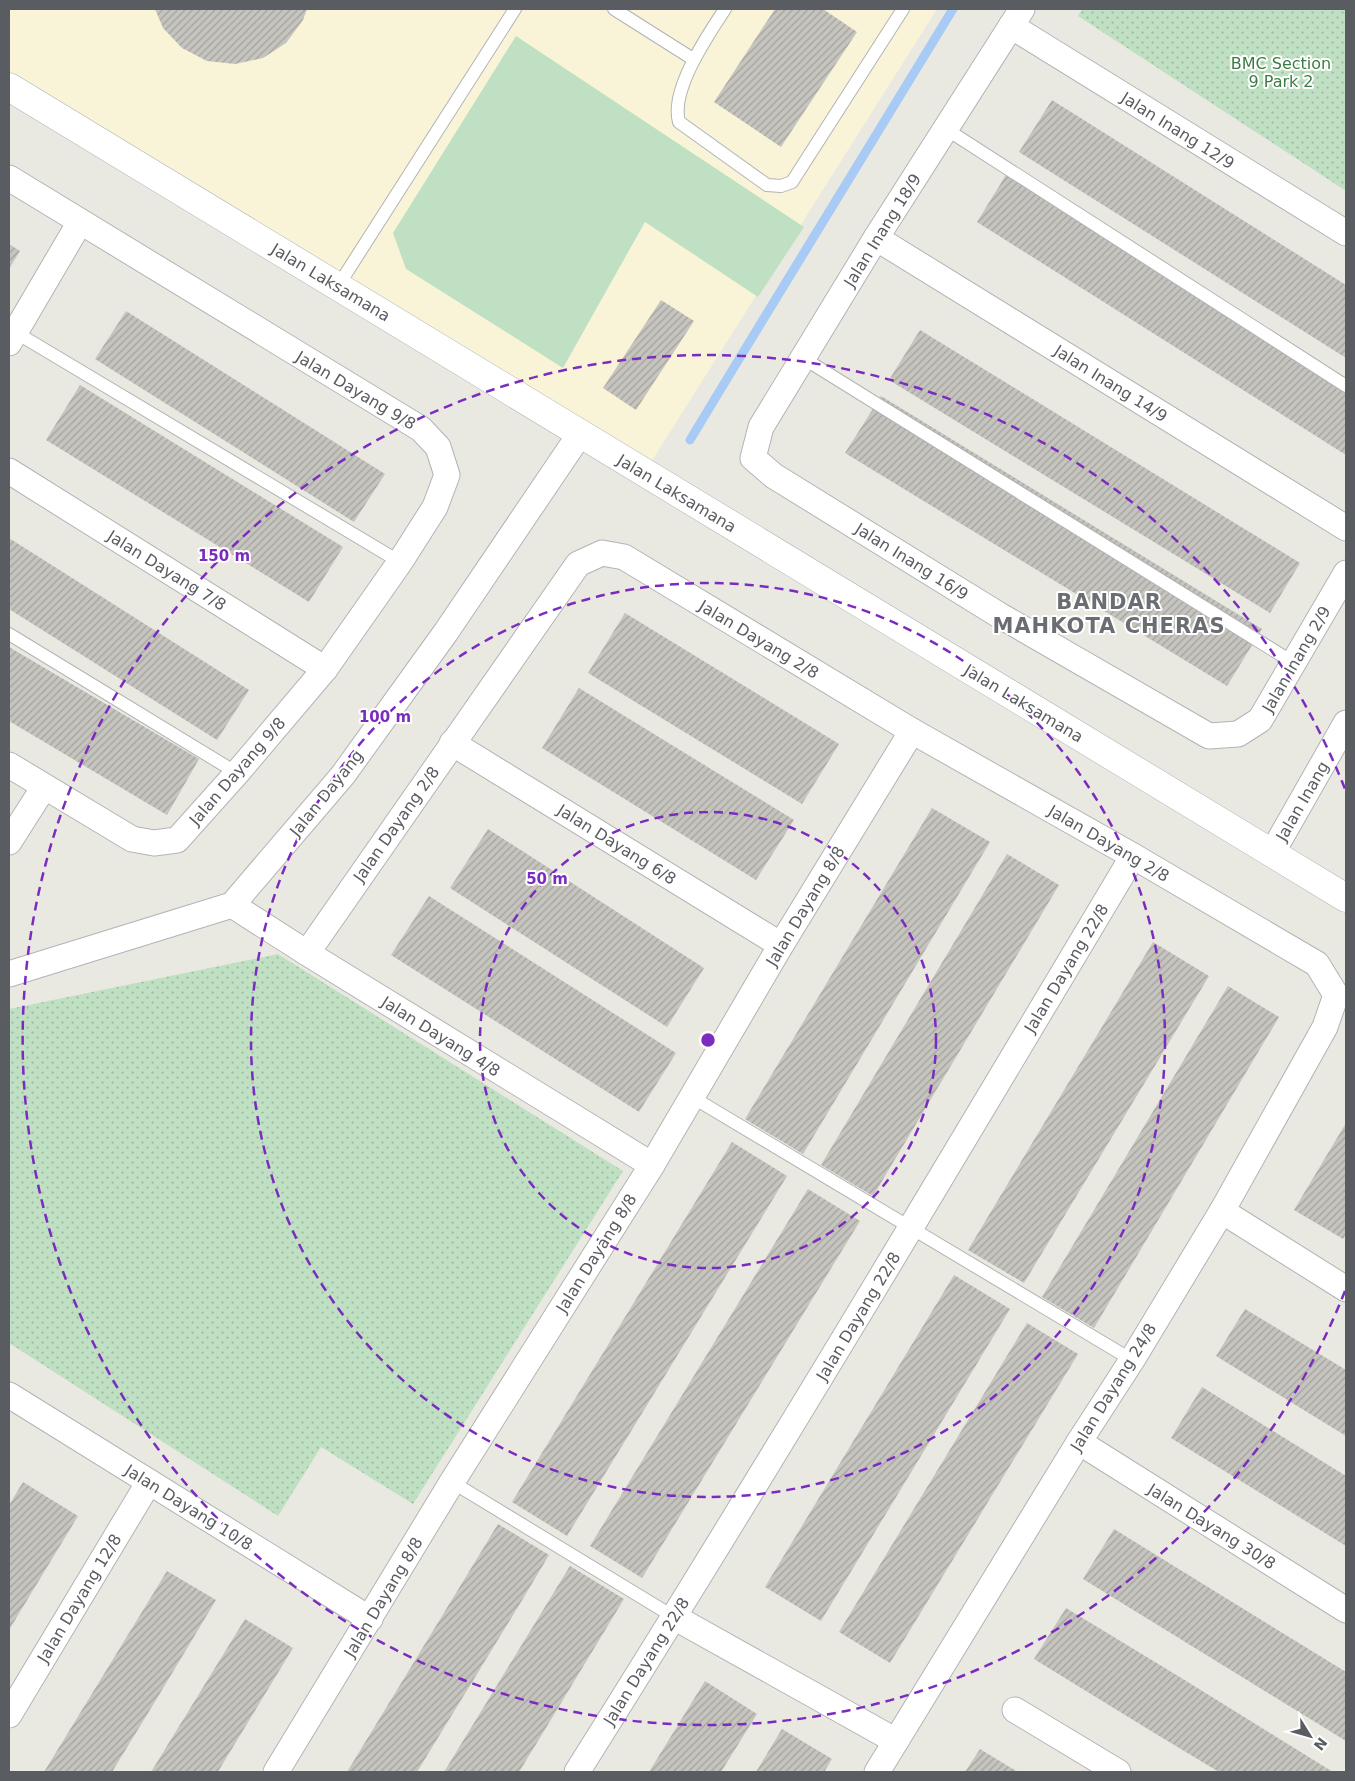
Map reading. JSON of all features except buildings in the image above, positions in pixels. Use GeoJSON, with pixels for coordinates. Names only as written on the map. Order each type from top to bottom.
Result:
{"type":"FeatureCollection","features":[{"type":"Feature","properties":{"kind":"street","name":"Jalan Inang 18/9"},"geometry":{"type":"LineString","coordinates":[[753,458],[761,427],[876,238],[1016,17]]}},
{"type":"Feature","properties":{"kind":"street","name":"Jalan Inang 12/9"},"geometry":{"type":"LineString","coordinates":[[1016,17],[1346,233]]}},
{"type":"Feature","properties":{"kind":"street","name":"Jalan Laksamana"},"geometry":{"type":"LineString","coordinates":[[9,87],[1346,898]]}},
{"type":"Feature","properties":{"kind":"street","name":"Jalan Dayang 9/8"},"geometry":{"type":"LineString","coordinates":[[9,178],[421,429],[438,447],[447,475],[435,507],[400,562],[325,668],[237,773],[177,840],[154,843],[132,839],[44,787]]}},
{"type":"Feature","properties":{"kind":"street"},"geometry":{"type":"LineString","coordinates":[[12,337],[80,222]]}},
{"type":"Feature","properties":{"kind":"street","name":"Jalan Inang 14/9"},"geometry":{"type":"LineString","coordinates":[[876,238],[1346,528]]}},
{"type":"Feature","properties":{"kind":"street","name":"Jalan Dayang"},"geometry":{"type":"LineString","coordinates":[[232,905],[343,775],[446,632],[580,434]]}},
{"type":"Feature","properties":{"kind":"street","name":"Jalan Inang 16/9"},"geometry":{"type":"LineString","coordinates":[[753,458],[774,476],[999,615],[1209,736],[1238,734],[1260,720]]}},
{"type":"Feature","properties":{"kind":"street","name":"Jalan Dayang 7/8"},"geometry":{"type":"LineString","coordinates":[[9,471],[325,668]]}},
{"type":"Feature","properties":{"kind":"street","name":"Jalan Dayang 2/8"},"geometry":{"type":"LineString","coordinates":[[307,953],[578,564],[602,552],[624,557],[912,731],[1133,856],[1317,964],[1336,995]]}},
{"type":"Feature","properties":{"kind":"street","name":"Jalan Inang 2/9"},"geometry":{"type":"LineString","coordinates":[[1260,720],[1346,573]]}},
{"type":"Feature","properties":{"kind":"street","name":"Jalan Inang"},"geometry":{"type":"LineString","coordinates":[[1272,853],[1346,723]]}},
{"type":"Feature","properties":{"kind":"street","name":"Jalan Dayang 8/8"},"geometry":{"type":"LineString","coordinates":[[276,1772],[452,1482],[652,1165],[781,945],[912,731]]}},
{"type":"Feature","properties":{"kind":"street","name":"Jalan Dayang 6/8"},"geometry":{"type":"LineString","coordinates":[[452,743],[781,945]]}},
{"type":"Feature","properties":{"kind":"street"},"geometry":{"type":"LineString","coordinates":[[9,765],[44,787],[9,842]]}},
{"type":"Feature","properties":{"kind":"street","name":"Jalan Dayang 22/8"},"geometry":{"type":"LineString","coordinates":[[577,1772],[911,1229],[1133,856]]}},
{"type":"Feature","properties":{"kind":"street"},"geometry":{"type":"LineString","coordinates":[[9,974],[232,905]]}},
{"type":"Feature","properties":{"kind":"street","name":"Jalan Dayang 4/8"},"geometry":{"type":"LineString","coordinates":[[232,905],[652,1165]]}},
{"type":"Feature","properties":{"kind":"street","name":"Jalan Dayang 24/8"},"geometry":{"type":"LineString","coordinates":[[877,1772],[1222,1211],[1325,1027],[1336,995]]}},
{"type":"Feature","properties":{"kind":"street"},"geometry":{"type":"LineString","coordinates":[[1222,1211],[1346,1289]]}},
{"type":"Feature","properties":{"kind":"street","name":"Jalan Dayang 10/8"},"geometry":{"type":"LineString","coordinates":[[9,1395],[370,1619]]}},
{"type":"Feature","properties":{"kind":"street","name":"Jalan Dayang 30/8"},"geometry":{"type":"LineString","coordinates":[[1079,1442],[1346,1610]]}},
{"type":"Feature","properties":{"kind":"street","name":"Jalan Dayang 12/8"},"geometry":{"type":"LineString","coordinates":[[9,1715],[149,1482]]}},
{"type":"Feature","properties":{"kind":"street"},"geometry":{"type":"LineString","coordinates":[[674,1617],[896,1741]]}},
{"type":"Feature","properties":{"kind":"street"},"geometry":{"type":"LineString","coordinates":[[1016,1710],[1118,1772]]}},
{"type":"Feature","properties":{"kind":"lane"},"geometry":{"type":"LineString","coordinates":[[338,286],[515,9]]}},
{"type":"Feature","properties":{"kind":"lane"},"geometry":{"type":"LineString","coordinates":[[614,9],[693,59]]}},
{"type":"Feature","properties":{"kind":"lane"},"geometry":{"type":"LineString","coordinates":[[724,9],[693,59],[676,113],[679,122],[767,185],[781,186],[792,182],[903,9]]}},
{"type":"Feature","properties":{"kind":"lane"},"geometry":{"type":"LineString","coordinates":[[946,129],[1346,386]]}},
{"type":"Feature","properties":{"kind":"lane"},"geometry":{"type":"LineString","coordinates":[[12,337],[400,562]]}},
{"type":"Feature","properties":{"kind":"lane"},"geometry":{"type":"LineString","coordinates":[[803,358],[1294,663]]}},
{"type":"Feature","properties":{"kind":"lane"},"geometry":{"type":"LineString","coordinates":[[9,634],[237,773]]}},
{"type":"Feature","properties":{"kind":"lane"},"geometry":{"type":"LineString","coordinates":[[692,1097],[1132,1360]]}},
{"type":"Feature","properties":{"kind":"lane"},"geometry":{"type":"LineString","coordinates":[[452,1482],[674,1617]]}},
{"type":"Feature","properties":{"kind":"shaded area"},"geometry":{"type":"Polygon","coordinates":[[[9,9],[937,9],[644,473],[9,82],[9,9]]]}},
{"type":"Feature","properties":{"kind":"green space","name":"BMC Section 9 Park 2"},"geometry":{"type":"Polygon","coordinates":[[[1082,9],[1346,9],[1346,191],[1078,16],[1082,9]]]}},
{"type":"Feature","properties":{"kind":"green space"},"geometry":{"type":"Polygon","coordinates":[[[516,36],[804,227],[758,297],[645,222],[563,368],[406,269],[393,233],[516,36]]]}},
{"type":"Feature","properties":{"kind":"green space"},"geometry":{"type":"Polygon","coordinates":[[[278,954],[623,1171],[413,1504],[321,1447],[278,1516],[9,1343],[9,1009],[278,954]]]}},
{"type":"Feature","properties":{"kind":"waterway"},"geometry":{"type":"LineString","coordinates":[[690,440],[953,9]]}},
{"type":"Feature","properties":{"kind":"district","name":"BANDAR MAHKOTA CHERAS"},"geometry":{"type":"Point","coordinates":[1109,614]}}]}
